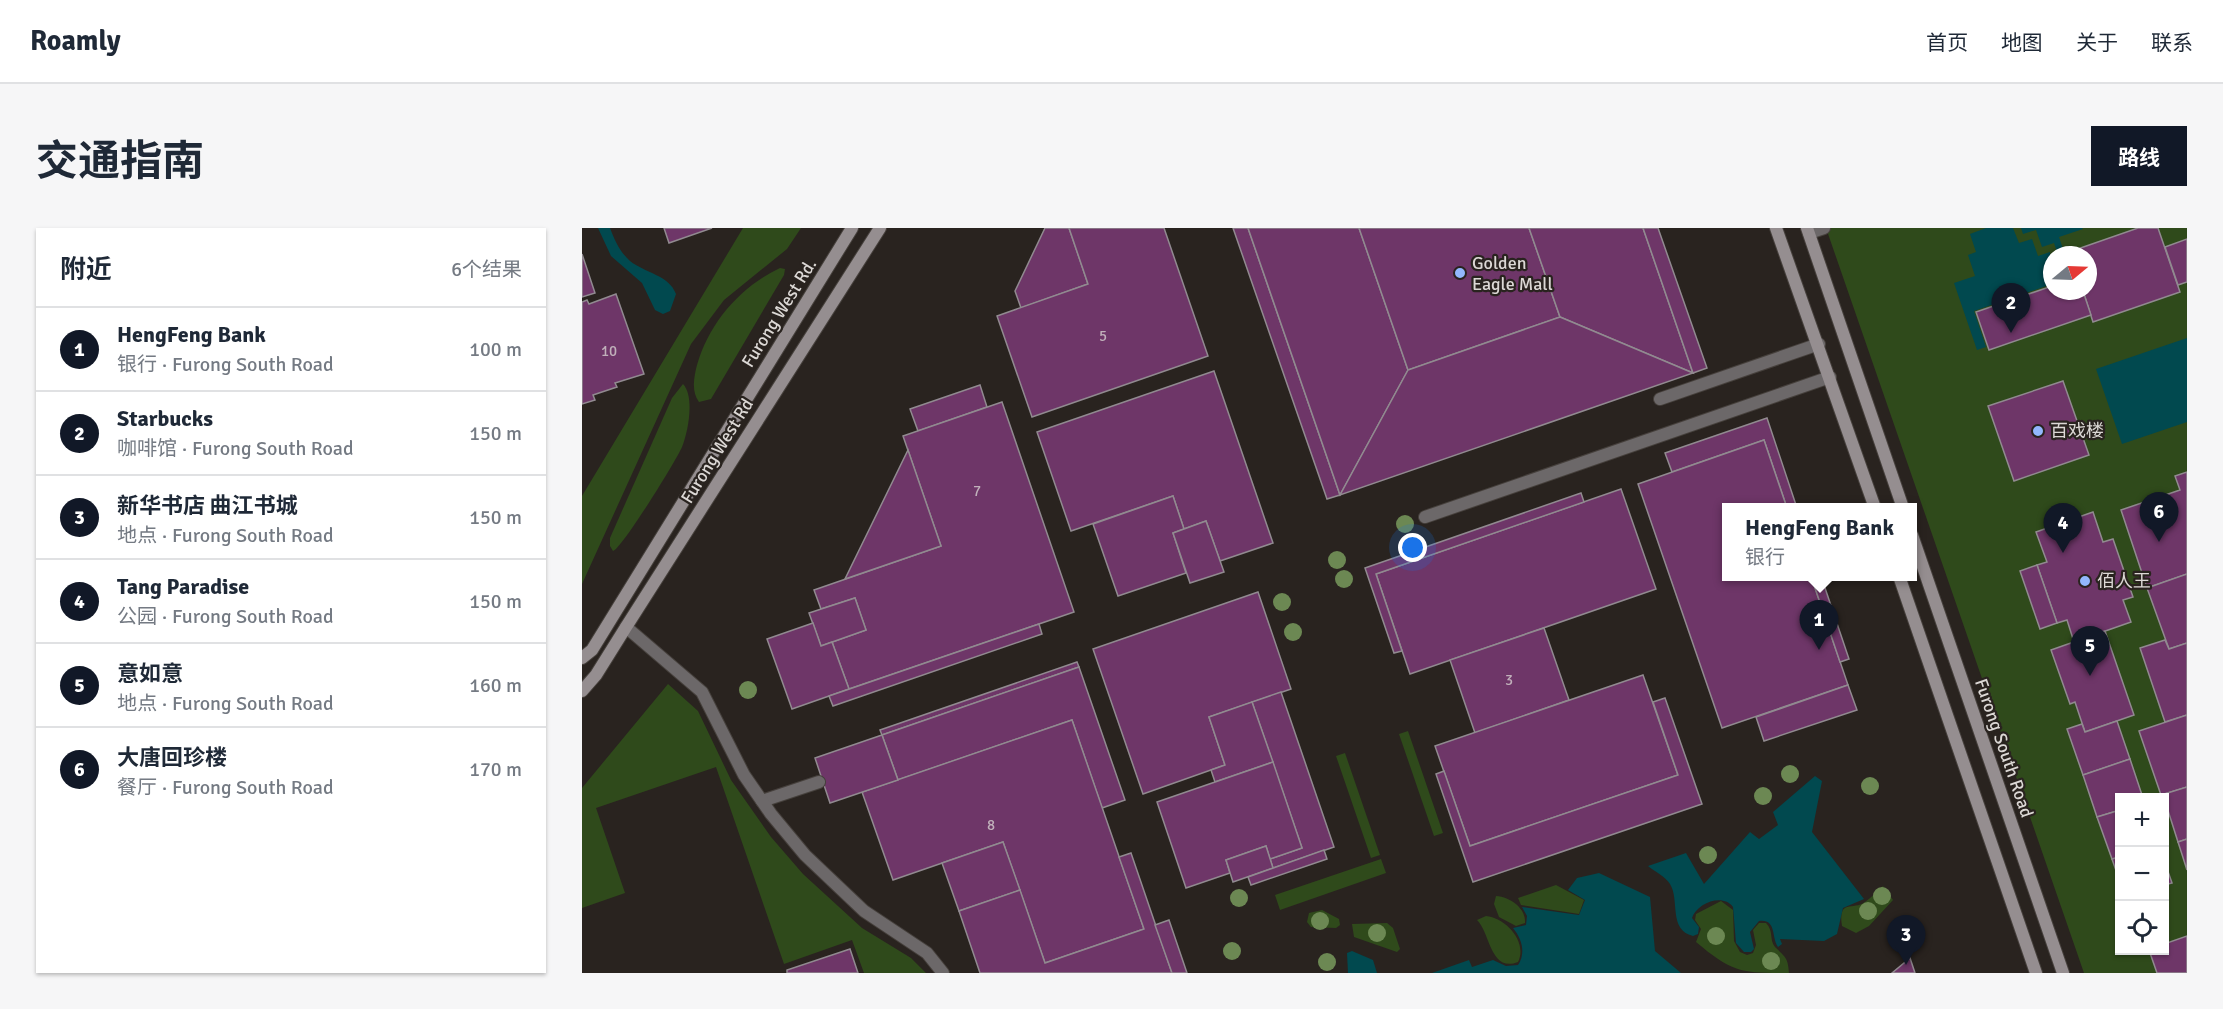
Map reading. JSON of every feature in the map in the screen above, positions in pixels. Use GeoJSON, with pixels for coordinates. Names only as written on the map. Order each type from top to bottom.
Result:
{"type":"FeatureCollection","features":[{"type":"Feature","properties":{"kind":"main road","name":"Furong West Rd."},"geometry":{"type":"LineString","coordinates":[[582,658],[852,228]]}},
{"type":"Feature","properties":{"kind":"main road","name":"Furong West Rd"},"geometry":{"type":"LineString","coordinates":[[582,691],[626,627],[880,228]]}},
{"type":"Feature","properties":{"kind":"main road"},"geometry":{"type":"LineString","coordinates":[[1776,228],[1874,503]]}},
{"type":"Feature","properties":{"kind":"main road"},"geometry":{"type":"LineString","coordinates":[[1808,231],[1902,503]]}},
{"type":"Feature","properties":{"kind":"main road","name":"Furong South Road"},"geometry":{"type":"LineString","coordinates":[[1917,550],[2063,973]]}},
{"type":"Feature","properties":{"kind":"main road"},"geometry":{"type":"LineString","coordinates":[[1901,581],[2036,973]]}},
{"type":"Feature","properties":{"kind":"street"},"geometry":{"type":"LineString","coordinates":[[1808,231],[1824,228]]}},
{"type":"Feature","properties":{"kind":"street"},"geometry":{"type":"LineString","coordinates":[[1660,399],[1819,344]]}},
{"type":"Feature","properties":{"kind":"street"},"geometry":{"type":"LineString","coordinates":[[1425,517],[1830,377]]}},
{"type":"Feature","properties":{"kind":"street"},"geometry":{"type":"LineString","coordinates":[[626,627],[702,692],[736,762],[790,839],[832,883],[880,924],[927,953],[943,973]]}},
{"type":"Feature","properties":{"kind":"street"},"geometry":{"type":"LineString","coordinates":[[762,801],[819,782]]}},
{"type":"Feature","properties":{"kind":"green space"},"geometry":{"type":"Polygon","coordinates":[[[743,228],[801,228],[787,249],[724,300],[691,344],[582,584],[582,496],[743,228]]]}},
{"type":"Feature","properties":{"kind":"green space"},"geometry":{"type":"Polygon","coordinates":[[[1826,228],[2187,228],[2187,973],[2084,973],[1826,228]]]}},
{"type":"Feature","properties":{"kind":"green space"},"geometry":{"type":"Polygon","coordinates":[[[780,268],[785,269],[784,275],[711,399],[699,402],[694,389],[695,374],[709,335],[739,296],[765,276],[780,268]]]}},
{"type":"Feature","properties":{"kind":"green space"},"geometry":{"type":"Polygon","coordinates":[[[683,384],[687,390],[690,406],[682,447],[637,520],[613,551],[610,538],[672,398],[683,384]]]}},
{"type":"Feature","properties":{"kind":"green space"},"geometry":{"type":"Polygon","coordinates":[[[668,684],[698,711],[731,780],[771,837],[803,874],[862,928],[911,958],[926,973],[864,973],[852,940],[784,964],[716,767],[596,808],[625,893],[582,908],[582,788],[668,684]]]}},
{"type":"Feature","properties":{"kind":"green space"},"geometry":{"type":"Polygon","coordinates":[[[1408,731],[1443,833],[1434,836],[1399,734],[1408,731]]]}},
{"type":"Feature","properties":{"kind":"green space"},"geometry":{"type":"Polygon","coordinates":[[[1345,753],[1380,855],[1371,858],[1336,756],[1345,753]]]}},
{"type":"Feature","properties":{"kind":"green space"},"geometry":{"type":"Polygon","coordinates":[[[1381,859],[1386,873],[1280,910],[1275,895],[1381,859]]]}},
{"type":"Feature","properties":{"kind":"green space"},"geometry":{"type":"Polygon","coordinates":[[[1556,885],[1584,900],[1579,914],[1521,905],[1518,898],[1556,885]]]}},
{"type":"Feature","properties":{"kind":"green space"},"geometry":{"type":"Polygon","coordinates":[[[1883,886],[1893,900],[1869,926],[1856,933],[1842,926],[1841,917],[1844,908],[1865,902],[1883,886]]]}},
{"type":"Feature","properties":{"kind":"green space"},"geometry":{"type":"Polygon","coordinates":[[[1496,896],[1516,904],[1523,913],[1525,923],[1516,926],[1499,917],[1494,904],[1496,896]]]}},
{"type":"Feature","properties":{"kind":"green space"},"geometry":{"type":"Polygon","coordinates":[[[1721,901],[1733,910],[1734,941],[1740,952],[1747,955],[1753,953],[1756,945],[1753,930],[1759,923],[1766,923],[1770,929],[1773,944],[1787,960],[1789,973],[1759,973],[1738,969],[1719,960],[1696,942],[1701,929],[1695,920],[1696,914],[1721,901]]]}},
{"type":"Feature","properties":{"kind":"green space"},"geometry":{"type":"Polygon","coordinates":[[[1322,910],[1339,919],[1340,925],[1336,928],[1311,927],[1307,922],[1309,913],[1322,910]]]}},
{"type":"Feature","properties":{"kind":"green space"},"geometry":{"type":"Polygon","coordinates":[[[1486,916],[1508,926],[1518,939],[1520,954],[1518,962],[1509,964],[1496,957],[1477,920],[1486,916]]]}},
{"type":"Feature","properties":{"kind":"green space"},"geometry":{"type":"Polygon","coordinates":[[[1387,923],[1393,928],[1400,949],[1397,952],[1354,937],[1352,924],[1387,923]]]}},
{"type":"Feature","properties":{"kind":"water"},"geometry":{"type":"Polygon","coordinates":[[[598,228],[610,228],[618,246],[630,261],[662,278],[673,288],[676,294],[670,311],[663,314],[655,310],[642,283],[611,256],[598,228]]]}},
{"type":"Feature","properties":{"kind":"water"},"geometry":{"type":"Polygon","coordinates":[[[1986,228],[2013,228],[2019,243],[2032,239],[2038,256],[2043,254],[2043,287],[1974,311],[1986,347],[1977,350],[1954,283],[1975,276],[1968,255],[1976,252],[1970,234],[1986,228]]]}},
{"type":"Feature","properties":{"kind":"water"},"geometry":{"type":"Polygon","coordinates":[[[2021,228],[2083,229],[2059,237],[2062,246],[2055,246],[2054,243],[2042,247],[2036,230],[2023,234],[2021,228]]]}},
{"type":"Feature","properties":{"kind":"water"},"geometry":{"type":"Polygon","coordinates":[[[2187,338],[2187,422],[2122,444],[2096,369],[2187,338]]]}},
{"type":"Feature","properties":{"kind":"water"},"geometry":{"type":"Polygon","coordinates":[[[1815,776],[1822,781],[1812,832],[1864,899],[1843,908],[1837,934],[1824,941],[1780,939],[1782,944],[1778,947],[1769,923],[1759,921],[1750,932],[1754,949],[1751,952],[1744,952],[1736,943],[1733,907],[1729,903],[1717,900],[1699,908],[1692,918],[1699,927],[1698,934],[1693,936],[1685,933],[1677,921],[1670,884],[1648,866],[1686,853],[1704,884],[1750,832],[1759,839],[1778,825],[1773,812],[1815,776]]]}},
{"type":"Feature","properties":{"kind":"water"},"geometry":{"type":"Polygon","coordinates":[[[1599,873],[1650,897],[1655,951],[1681,973],[1432,973],[1469,960],[1472,967],[1493,960],[1506,966],[1518,965],[1522,956],[1522,946],[1513,928],[1526,925],[1527,916],[1522,907],[1579,915],[1585,900],[1568,890],[1577,878],[1599,873]]]}},
{"type":"Feature","properties":{"kind":"water"},"geometry":{"type":"Polygon","coordinates":[[[1352,951],[1373,960],[1377,973],[1348,973],[1347,953],[1352,951]]]}},
{"type":"Feature","properties":{"kind":"building"},"geometry":{"type":"Polygon","coordinates":[[[664,228],[712,228],[669,243],[664,228]]]}},
{"type":"Feature","properties":{"kind":"building"},"geometry":{"type":"Polygon","coordinates":[[[1045,228],[1069,228],[1088,284],[1021,308],[1015,291],[1045,228]]]}},
{"type":"Feature","properties":{"kind":"building"},"geometry":{"type":"Polygon","coordinates":[[[1069,228],[1164,228],[1208,356],[1032,417],[997,316],[1088,284],[1069,228]]]}},
{"type":"Feature","properties":{"kind":"building"},"geometry":{"type":"Polygon","coordinates":[[[1233,228],[1248,228],[1340,495],[1327,499],[1233,228]]]}},
{"type":"Feature","properties":{"kind":"building"},"geometry":{"type":"Polygon","coordinates":[[[1248,228],[1359,228],[1408,370],[1340,495],[1248,228]]]}},
{"type":"Feature","properties":{"kind":"building","name":"Golden Eagle Mall"},"geometry":{"type":"Polygon","coordinates":[[[1359,228],[1529,228],[1560,317],[1408,370],[1359,228]]]}},
{"type":"Feature","properties":{"kind":"building"},"geometry":{"type":"Polygon","coordinates":[[[1529,228],[1643,228],[1693,373],[1560,317],[1529,228]]]}},
{"type":"Feature","properties":{"kind":"building"},"geometry":{"type":"Polygon","coordinates":[[[1643,228],[1658,228],[1707,368],[1693,373],[1643,228]]]}},
{"type":"Feature","properties":{"kind":"building"},"geometry":{"type":"Polygon","coordinates":[[[2138,228],[2158,228],[2180,292],[2093,322],[2086,300],[2097,300],[2097,246],[2086,246],[2138,228]]]}},
{"type":"Feature","properties":{"kind":"building"},"geometry":{"type":"Polygon","coordinates":[[[2187,239],[2187,282],[2178,285],[2165,247],[2187,239]]]}},
{"type":"Feature","properties":{"kind":"building"},"geometry":{"type":"Polygon","coordinates":[[[582,254],[595,293],[582,297],[582,254]]]}},
{"type":"Feature","properties":{"kind":"building"},"geometry":{"type":"Polygon","coordinates":[[[2043,289],[2043,300],[2086,300],[2091,315],[1989,350],[1976,312],[2043,289]]]}},
{"type":"Feature","properties":{"kind":"building"},"geometry":{"type":"Polygon","coordinates":[[[616,294],[644,374],[615,383],[617,387],[593,395],[595,400],[582,404],[582,302],[587,300],[589,304],[616,294]]]}},
{"type":"Feature","properties":{"kind":"building"},"geometry":{"type":"Polygon","coordinates":[[[1560,317],[1693,373],[1340,495],[1408,370],[1560,317]]]}},
{"type":"Feature","properties":{"kind":"building"},"geometry":{"type":"Polygon","coordinates":[[[1214,371],[1273,543],[1220,561],[1206,521],[1184,529],[1173,496],[1071,531],[1037,432],[1214,371]]]}},
{"type":"Feature","properties":{"kind":"building","name":"百戏楼"},"geometry":{"type":"Polygon","coordinates":[[[2063,381],[2089,455],[2014,481],[1988,406],[2063,381]]]}},
{"type":"Feature","properties":{"kind":"building"},"geometry":{"type":"Polygon","coordinates":[[[980,385],[987,407],[918,431],[910,409],[980,385]]]}},
{"type":"Feature","properties":{"kind":"building"},"geometry":{"type":"Polygon","coordinates":[[[1002,402],[1074,612],[849,689],[832,642],[866,630],[855,598],[821,609],[814,590],[941,546],[903,436],[1002,402]]]}},
{"type":"Feature","properties":{"kind":"building"},"geometry":{"type":"Polygon","coordinates":[[[1767,418],[1795,503],[1785,503],[1764,440],[1672,472],[1665,453],[1767,418]]]}},
{"type":"Feature","properties":{"kind":"building"},"geometry":{"type":"Polygon","coordinates":[[[1764,440],[1785,503],[1722,503],[1722,581],[1813,581],[1848,685],[1722,728],[1638,484],[1764,440]]]}},
{"type":"Feature","properties":{"kind":"building"},"geometry":{"type":"Polygon","coordinates":[[[908,450],[941,546],[845,579],[908,450]]]}},
{"type":"Feature","properties":{"kind":"building"},"geometry":{"type":"Polygon","coordinates":[[[2187,472],[2187,574],[2147,588],[2121,510],[2180,490],[2175,476],[2187,472]]]}},
{"type":"Feature","properties":{"kind":"building"},"geometry":{"type":"Polygon","coordinates":[[[1621,489],[1656,589],[1410,674],[1376,574],[1621,489]]]}},
{"type":"Feature","properties":{"kind":"building"},"geometry":{"type":"Polygon","coordinates":[[[1581,493],[1584,502],[1376,574],[1402,651],[1394,653],[1365,568],[1581,493]]]}},
{"type":"Feature","properties":{"kind":"building"},"geometry":{"type":"Polygon","coordinates":[[[1173,496],[1184,529],[1173,533],[1186,573],[1118,596],[1093,524],[1173,496]]]}},
{"type":"Feature","properties":{"kind":"building","name":"佰人王"},"geometry":{"type":"Polygon","coordinates":[[[2093,512],[2103,542],[2113,539],[2133,597],[2123,600],[2131,622],[2074,642],[2067,620],[2057,623],[2037,565],[2047,562],[2036,532],[2093,512]]]}},
{"type":"Feature","properties":{"kind":"building"},"geometry":{"type":"Polygon","coordinates":[[[1206,521],[1224,572],[1190,583],[1173,533],[1206,521]]]}},
{"type":"Feature","properties":{"kind":"building"},"geometry":{"type":"Polygon","coordinates":[[[2037,565],[2057,623],[2040,629],[2020,571],[2037,565]]]}},
{"type":"Feature","properties":{"kind":"building"},"geometry":{"type":"Polygon","coordinates":[[[2187,574],[2187,643],[2169,649],[2147,588],[2187,574]]]}},
{"type":"Feature","properties":{"kind":"building"},"geometry":{"type":"Polygon","coordinates":[[[1813,581],[1823,581],[1849,659],[1840,662],[1813,581]]]}},
{"type":"Feature","properties":{"kind":"building"},"geometry":{"type":"Polygon","coordinates":[[[1258,592],[1291,689],[1209,717],[1225,765],[1143,794],[1093,649],[1258,592]]]}},
{"type":"Feature","properties":{"kind":"building"},"geometry":{"type":"Polygon","coordinates":[[[855,598],[866,630],[821,646],[809,613],[855,598]]]}},
{"type":"Feature","properties":{"kind":"building"},"geometry":{"type":"Polygon","coordinates":[[[813,623],[821,646],[832,642],[849,689],[792,709],[767,639],[813,623]]]}},
{"type":"Feature","properties":{"kind":"building"},"geometry":{"type":"Polygon","coordinates":[[[1039,624],[1042,634],[833,706],[829,696],[1039,624]]]}},
{"type":"Feature","properties":{"kind":"building"},"geometry":{"type":"Polygon","coordinates":[[[1544,628],[1569,700],[1475,733],[1450,660],[1544,628]]]}},
{"type":"Feature","properties":{"kind":"building"},"geometry":{"type":"Polygon","coordinates":[[[2105,631],[2134,715],[2085,732],[2075,702],[2070,704],[2051,650],[2105,631]]]}},
{"type":"Feature","properties":{"kind":"building"},"geometry":{"type":"Polygon","coordinates":[[[2165,640],[2169,649],[2187,643],[2187,715],[2165,722],[2140,648],[2165,640]]]}},
{"type":"Feature","properties":{"kind":"building"},"geometry":{"type":"Polygon","coordinates":[[[1077,662],[1079,667],[882,735],[880,730],[1077,662]]]}},
{"type":"Feature","properties":{"kind":"building"},"geometry":{"type":"Polygon","coordinates":[[[1079,667],[1125,800],[1102,808],[1072,720],[898,780],[882,735],[1079,667]]]}},
{"type":"Feature","properties":{"kind":"building"},"geometry":{"type":"Polygon","coordinates":[[[1643,675],[1678,775],[1470,846],[1435,746],[1643,675]]]}},
{"type":"Feature","properties":{"kind":"building"},"geometry":{"type":"Polygon","coordinates":[[[1848,685],[1857,710],[1764,741],[1756,717],[1848,685]]]}},
{"type":"Feature","properties":{"kind":"building"},"geometry":{"type":"Polygon","coordinates":[[[1281,692],[1334,847],[1273,868],[1270,859],[1302,848],[1252,702],[1281,692]]]}},
{"type":"Feature","properties":{"kind":"building"},"geometry":{"type":"Polygon","coordinates":[[[1665,698],[1702,804],[1473,882],[1436,774],[1444,771],[1470,846],[1678,775],[1653,702],[1665,698]]]}},
{"type":"Feature","properties":{"kind":"building"},"geometry":{"type":"Polygon","coordinates":[[[1252,702],[1273,762],[1215,782],[1211,770],[1225,765],[1209,717],[1252,702]]]}},
{"type":"Feature","properties":{"kind":"building"},"geometry":{"type":"Polygon","coordinates":[[[2187,715],[2187,787],[2160,793],[2139,731],[2187,715]]]}},
{"type":"Feature","properties":{"kind":"building"},"geometry":{"type":"Polygon","coordinates":[[[1072,720],[1144,929],[1045,963],[1003,842],[893,880],[862,792],[1072,720]]]}},
{"type":"Feature","properties":{"kind":"building"},"geometry":{"type":"Polygon","coordinates":[[[2117,721],[2130,759],[2083,775],[2067,729],[2082,724],[2085,732],[2117,721]]]}},
{"type":"Feature","properties":{"kind":"building"},"geometry":{"type":"Polygon","coordinates":[[[882,735],[898,780],[830,803],[815,758],[882,735]]]}},
{"type":"Feature","properties":{"kind":"building"},"geometry":{"type":"Polygon","coordinates":[[[2130,759],[2141,793],[2115,793],[2115,812],[2097,817],[2083,775],[2130,759]]]}},
{"type":"Feature","properties":{"kind":"building"},"geometry":{"type":"Polygon","coordinates":[[[1273,762],[1302,848],[1270,859],[1266,846],[1226,860],[1230,873],[1186,888],[1157,802],[1273,762]]]}},
{"type":"Feature","properties":{"kind":"building"},"geometry":{"type":"Polygon","coordinates":[[[2187,787],[2187,839],[2178,842],[2169,814],[2168,793],[2187,787]]]}},
{"type":"Feature","properties":{"kind":"building"},"geometry":{"type":"Polygon","coordinates":[[[2115,812],[2115,858],[2112,859],[2097,817],[2115,812]]]}},
{"type":"Feature","properties":{"kind":"building"},"geometry":{"type":"Polygon","coordinates":[[[2187,839],[2187,870],[2178,842],[2187,839]]]}},
{"type":"Feature","properties":{"kind":"building"},"geometry":{"type":"Polygon","coordinates":[[[1003,842],[1020,890],[959,911],[942,863],[1003,842]]]}},
{"type":"Feature","properties":{"kind":"building"},"geometry":{"type":"Polygon","coordinates":[[[1266,846],[1273,868],[1233,882],[1226,860],[1266,846]]]}},
{"type":"Feature","properties":{"kind":"building"},"geometry":{"type":"Polygon","coordinates":[[[1324,850],[1327,859],[1251,885],[1248,877],[1324,850]]]}},
{"type":"Feature","properties":{"kind":"building"},"geometry":{"type":"Polygon","coordinates":[[[1131,853],[1172,973],[980,973],[959,911],[1020,890],[1045,963],[1144,929],[1119,857],[1131,853]]]}},
{"type":"Feature","properties":{"kind":"building"},"geometry":{"type":"Polygon","coordinates":[[[1169,920],[1187,973],[1172,973],[1155,925],[1169,920]]]}},
{"type":"Feature","properties":{"kind":"building"},"geometry":{"type":"Polygon","coordinates":[[[2187,936],[2187,973],[2157,973],[2151,955],[2169,955],[2169,942],[2187,936]]]}},
{"type":"Feature","properties":{"kind":"building"},"geometry":{"type":"Polygon","coordinates":[[[850,949],[858,973],[787,973],[787,970],[850,949]]]}},
{"type":"Feature","properties":{"kind":"building"},"geometry":{"type":"Polygon","coordinates":[[[1910,958],[1915,973],[1892,973],[1910,958]]]}},
{"type":"Feature","properties":{"kind":"place","name":"Golden Eagle Mall"},"geometry":{"type":"Point","coordinates":[1460,273]}},
{"type":"Feature","properties":{"kind":"place","name":"Starbucks"},"geometry":{"type":"Point","coordinates":[2011,333]}},
{"type":"Feature","properties":{"kind":"place","name":"百戏楼"},"geometry":{"type":"Point","coordinates":[2038,431]}},
{"type":"Feature","properties":{"kind":"place","name":"大唐回珍楼"},"geometry":{"type":"Point","coordinates":[2159,542]}},
{"type":"Feature","properties":{"kind":"place","name":"Tang Paradise"},"geometry":{"type":"Point","coordinates":[2063,553]}},
{"type":"Feature","properties":{"kind":"place","name":"佰人王"},"geometry":{"type":"Point","coordinates":[2085,581]}},
{"type":"Feature","properties":{"kind":"place","name":"HengFeng Bank"},"geometry":{"type":"Point","coordinates":[1819,650]}},
{"type":"Feature","properties":{"kind":"place","name":"意如意"},"geometry":{"type":"Point","coordinates":[2090,676]}},
{"type":"Feature","properties":{"kind":"place","name":"新华书店 曲江书城"},"geometry":{"type":"Point","coordinates":[1906,965]}}]}
